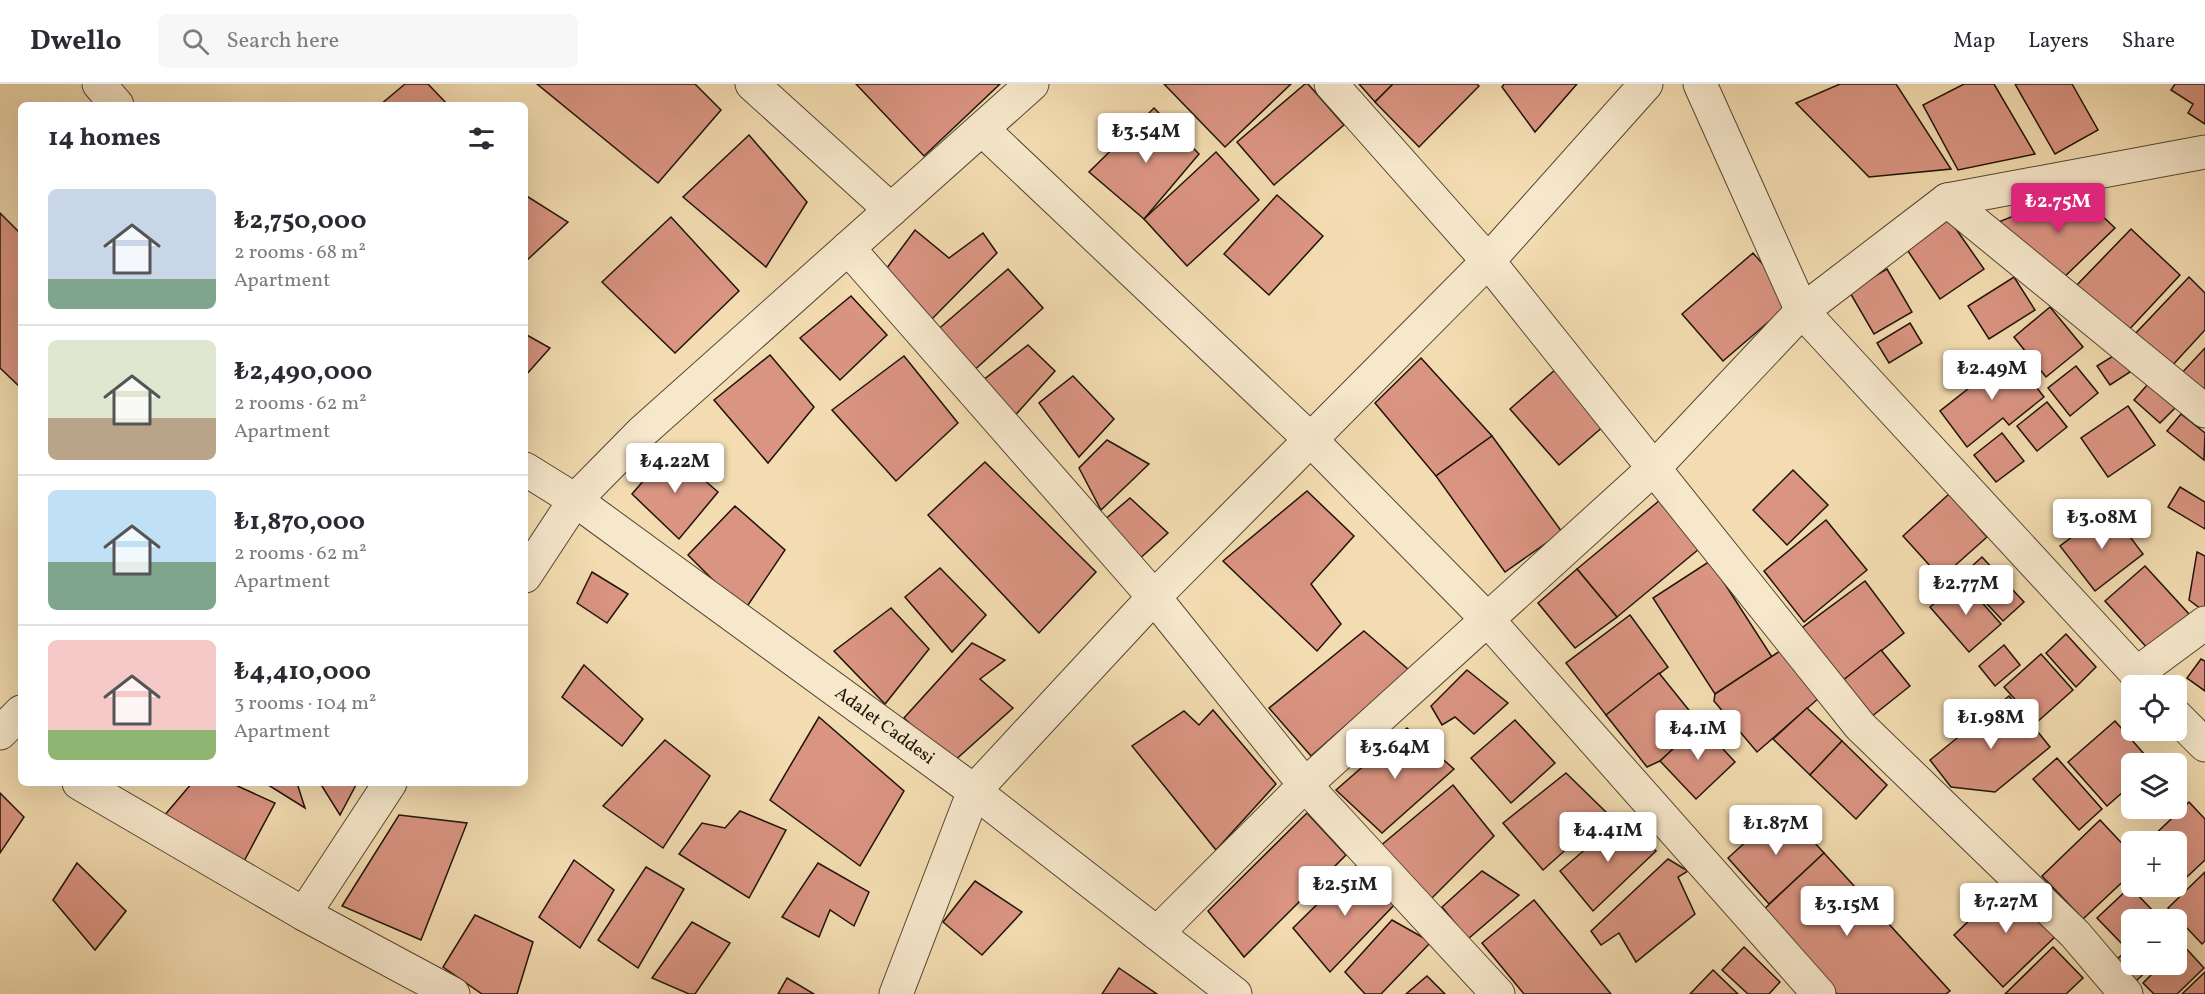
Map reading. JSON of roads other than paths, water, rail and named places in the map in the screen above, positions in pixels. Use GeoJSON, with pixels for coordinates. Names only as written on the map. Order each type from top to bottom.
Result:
{"type":"FeatureCollection","features":[{"type":"Feature","properties":{"kind":"street"},"geometry":{"type":"LineString","coordinates":[[99,84],[114,102]]}},
{"type":"Feature","properties":{"kind":"street"},"geometry":{"type":"LineString","coordinates":[[752,84],[891,210]]}},
{"type":"Feature","properties":{"kind":"street"},"geometry":{"type":"LineString","coordinates":[[528,571],[575,500],[642,432],[1032,84]]}},
{"type":"Feature","properties":{"kind":"street"},"geometry":{"type":"LineString","coordinates":[[1330,84],[1488,261],[1860,726],[2075,934],[2126,994]]}},
{"type":"Feature","properties":{"kind":"street"},"geometry":{"type":"LineString","coordinates":[[897,994],[974,791],[1154,597],[1488,261],[1646,84]]}},
{"type":"Feature","properties":{"kind":"street"},"geometry":{"type":"LineString","coordinates":[[1700,84],[1802,311],[2137,675]]}},
{"type":"Feature","properties":{"kind":"street"},"geometry":{"type":"LineString","coordinates":[[982,129],[1311,440],[1487,619],[1819,994]]}},
{"type":"Feature","properties":{"kind":"street"},"geometry":{"type":"LineString","coordinates":[[1157,933],[1305,785],[1653,469],[1802,311],[1947,200],[2205,152]]}},
{"type":"Feature","properties":{"kind":"street"},"geometry":{"type":"LineString","coordinates":[[1947,200],[2205,411]]}},
{"type":"Feature","properties":{"kind":"street"},"geometry":{"type":"LineString","coordinates":[[848,248],[1154,597],[1305,785],[1498,994]]}},
{"type":"Feature","properties":{"kind":"street","name":"Adalet Caddesi"},"geometry":{"type":"LineString","coordinates":[[528,471],[575,500],[974,791],[1235,994]]}},
{"type":"Feature","properties":{"kind":"street"},"geometry":{"type":"LineString","coordinates":[[2148,675],[2205,623]]}},
{"type":"Feature","properties":{"kind":"street"},"geometry":{"type":"LineString","coordinates":[[18,715],[0,735],[18,747]]}},
{"type":"Feature","properties":{"kind":"street"},"geometry":{"type":"LineString","coordinates":[[2187,727],[2205,745]]}},
{"type":"Feature","properties":{"kind":"street"},"geometry":{"type":"LineString","coordinates":[[84,786],[304,914],[453,994]]}},
{"type":"Feature","properties":{"kind":"street"},"geometry":{"type":"LineString","coordinates":[[304,914],[388,786]]}}]}
